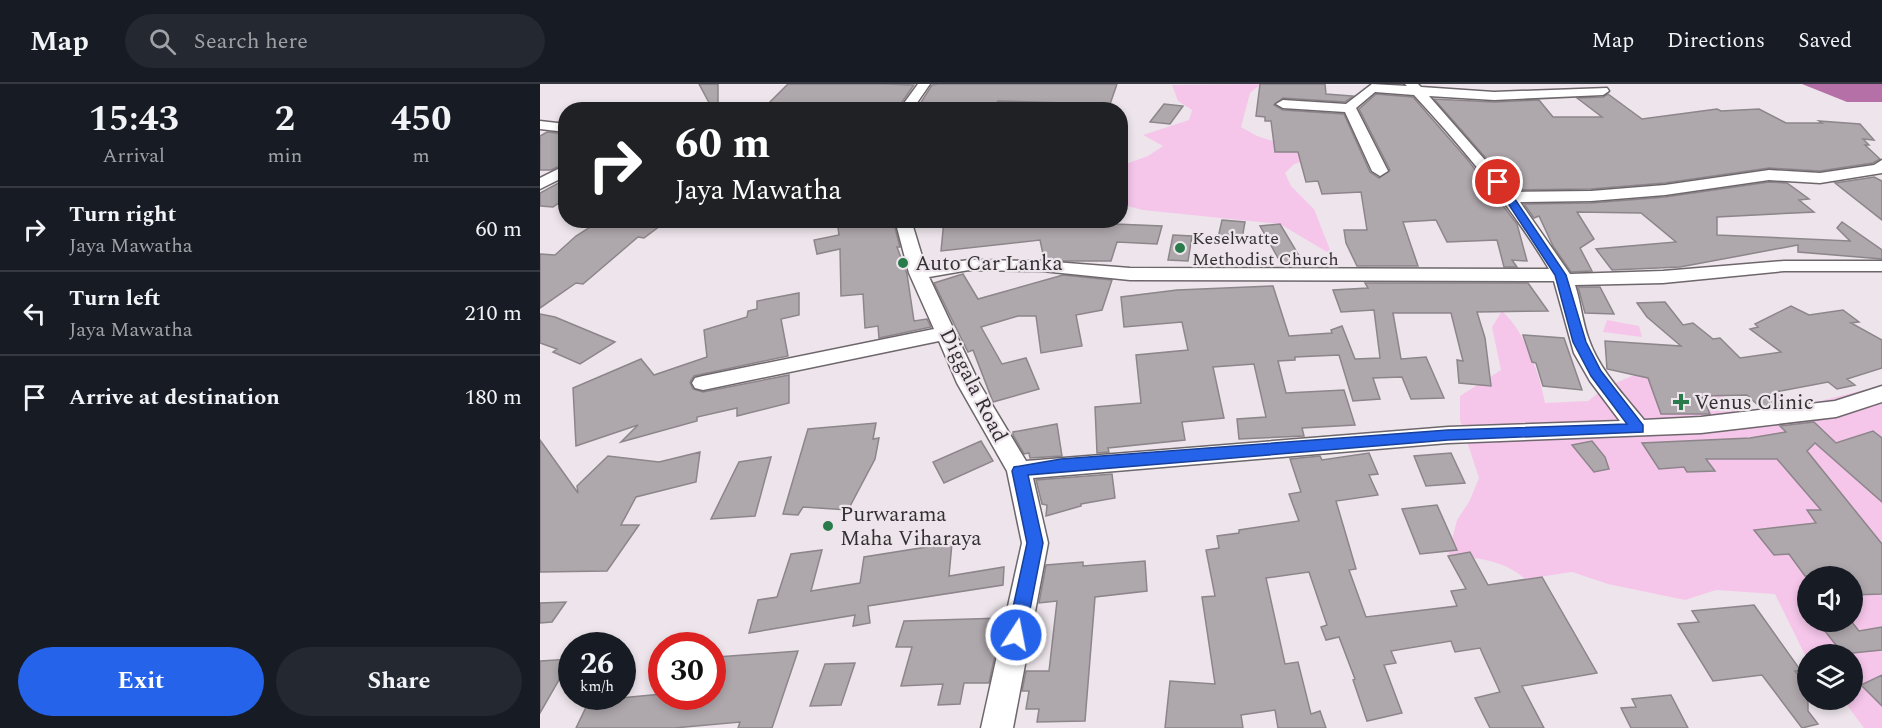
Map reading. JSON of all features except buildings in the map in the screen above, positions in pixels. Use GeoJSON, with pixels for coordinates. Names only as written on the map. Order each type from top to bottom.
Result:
{"type":"FeatureCollection","features":[{"type":"Feature","properties":{"kind":"street"},"geometry":{"type":"LineString","coordinates":[[911,102],[924,84]]}},
{"type":"Feature","properties":{"kind":"street"},"geometry":{"type":"LineString","coordinates":[[1349,108],[1372,88],[1414,88],[1494,96],[1603,91]]}},
{"type":"Feature","properties":{"kind":"street"},"geometry":{"type":"LineString","coordinates":[[1414,88],[1462,138],[1511,197],[1562,277],[1579,342],[1596,373],[1638,429]]}},
{"type":"Feature","properties":{"kind":"street"},"geometry":{"type":"LineString","coordinates":[[1283,104],[1349,108],[1354,113],[1369,152],[1380,171]]}},
{"type":"Feature","properties":{"kind":"street"},"geometry":{"type":"LineString","coordinates":[[540,125],[558,127]]}},
{"type":"Feature","properties":{"kind":"street"},"geometry":{"type":"LineString","coordinates":[[1511,197],[1591,196],[1665,190],[1769,175],[1820,178],[1880,169],[1882,164]]}},
{"type":"Feature","properties":{"kind":"street"},"geometry":{"type":"LineString","coordinates":[[540,184],[558,174]]}},
{"type":"Feature","properties":{"kind":"street","name":"Diggala Road"},"geometry":{"type":"LineString","coordinates":[[905,228],[918,273],[968,382],[1019,471],[1035,543],[997,728]]}},
{"type":"Feature","properties":{"kind":"street"},"geometry":{"type":"LineString","coordinates":[[918,273],[969,265],[1042,266],[1130,274],[1663,277],[1784,266],[1882,266]]}},
{"type":"Feature","properties":{"kind":"street"},"geometry":{"type":"LineString","coordinates":[[703,383],[946,333]]}},
{"type":"Feature","properties":{"kind":"street"},"geometry":{"type":"LineString","coordinates":[[1019,471],[1061,465],[1448,435],[1701,425],[1836,409],[1882,394]]}},
{"type":"Feature","properties":{"kind":"shaded area"},"geometry":{"type":"Polygon","coordinates":[[[1261,84],[1250,93],[1241,127],[1257,136],[1321,156],[1294,164],[1285,173],[1291,186],[1314,209],[1332,255],[1280,224],[1143,210],[1128,206],[1128,163],[1148,156],[1163,146],[1143,135],[1189,120],[1192,110],[1178,101],[1172,85],[1261,84]]]}},
{"type":"Feature","properties":{"kind":"shaded area"},"geometry":{"type":"Polygon","coordinates":[[[1802,84],[1882,84],[1882,102],[1847,102],[1802,84]]]}},
{"type":"Feature","properties":{"kind":"shaded area"},"geometry":{"type":"Polygon","coordinates":[[[1502,311],[1518,330],[1530,353],[1545,403],[1588,401],[1606,387],[1644,371],[1723,395],[1744,420],[1876,387],[1882,390],[1882,728],[1864,728],[1851,710],[1863,710],[1863,644],[1800,644],[1775,594],[1716,590],[1685,600],[1608,584],[1572,572],[1525,579],[1499,564],[1469,557],[1448,556],[1457,520],[1469,502],[1479,478],[1460,420],[1460,396],[1501,370],[1492,327],[1502,311]]]}},
{"type":"Feature","properties":{"kind":"shaded area"},"geometry":{"type":"Polygon","coordinates":[[[1607,320],[1639,326],[1642,337],[1603,332],[1607,320]]]}},
{"type":"Feature","properties":{"kind":"place","name":"Keselwatte Methodist Church"},"geometry":{"type":"Point","coordinates":[1180,248]}},
{"type":"Feature","properties":{"kind":"place","name":"Auto Car Lanka"},"geometry":{"type":"Point","coordinates":[903,263]}},
{"type":"Feature","properties":{"kind":"place","name":"Venus Clinic"},"geometry":{"type":"Point","coordinates":[1681,402]}},
{"type":"Feature","properties":{"kind":"place","name":"Purwarama Maha Viharaya"},"geometry":{"type":"Point","coordinates":[828,526]}},
{"type":"Feature","properties":{"kind":"route"},"geometry":{"type":"LineString","coordinates":[[1016,635],[1035,543],[1019,471],[1061,465],[1448,435],[1638,429],[1596,373],[1579,342],[1561,275],[1511,197],[1498,182]]}}]}
